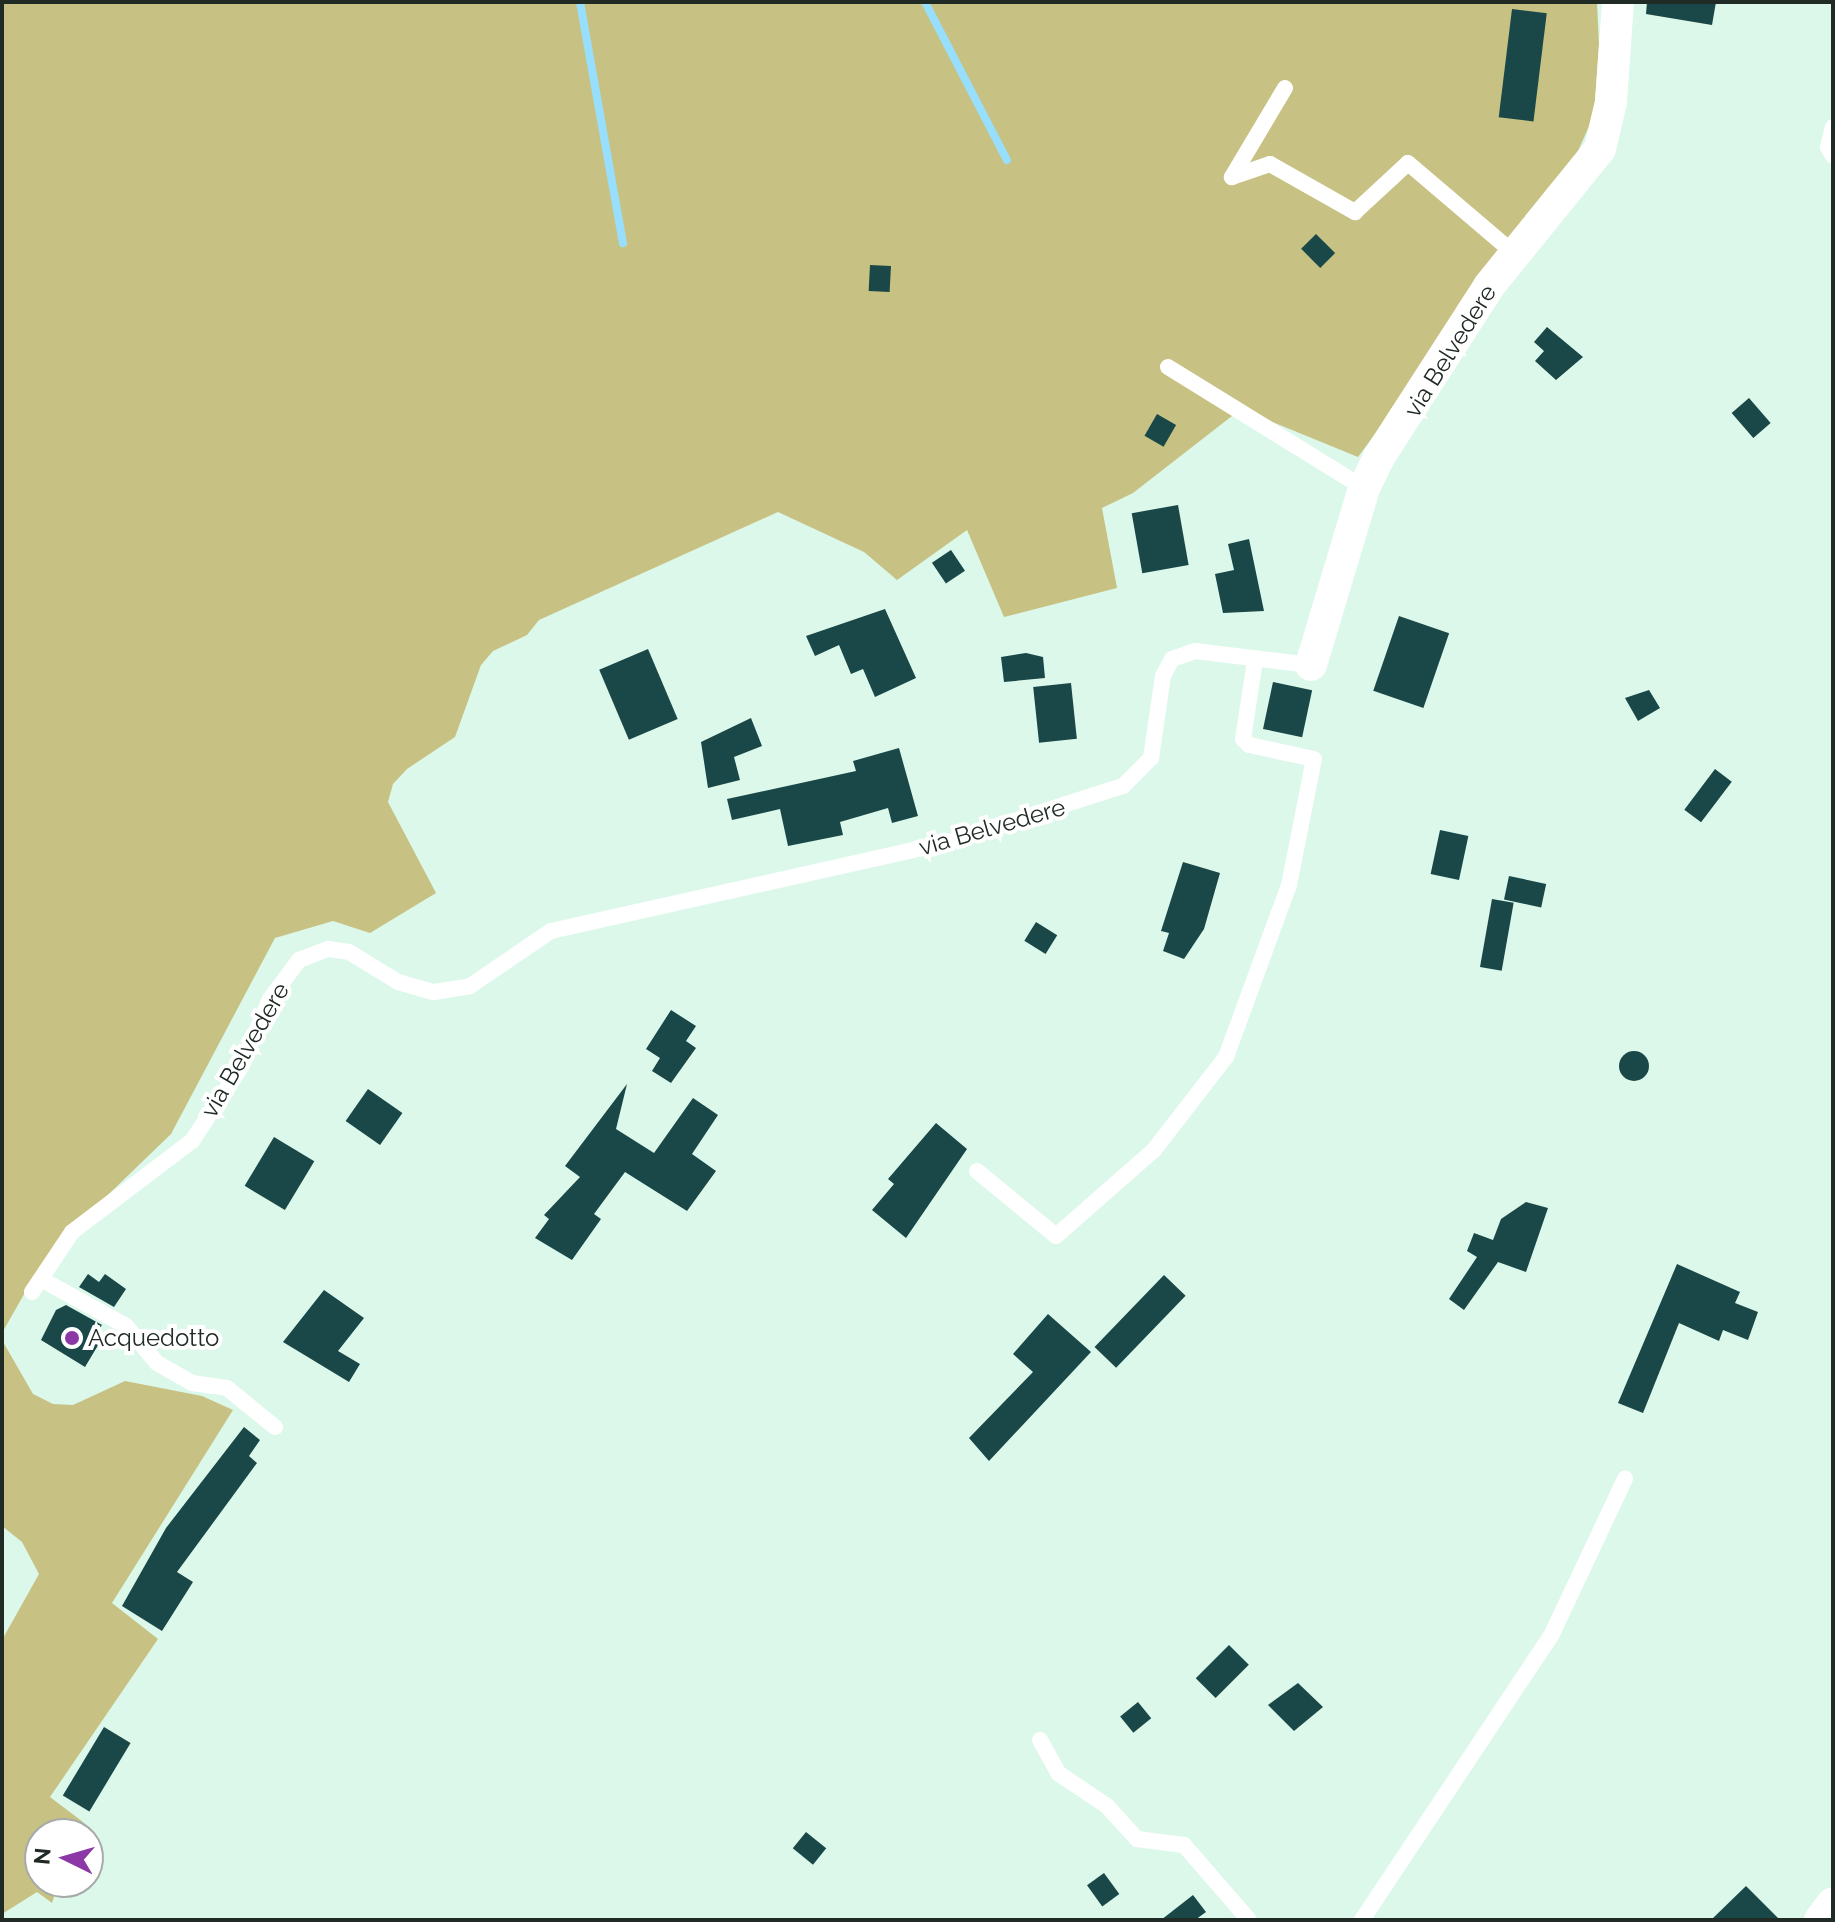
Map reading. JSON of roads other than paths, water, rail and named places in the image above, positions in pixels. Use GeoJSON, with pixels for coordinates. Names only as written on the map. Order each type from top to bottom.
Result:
{"type":"FeatureCollection","features":[{"type":"Feature","properties":{"kind":"street","name":"via Belvedere"},"geometry":{"type":"LineString","coordinates":[[1311,665],[1364,488],[1515,254],[1600,149],[1611,102],[1618,2]]}},
{"type":"Feature","properties":{"kind":"street"},"geometry":{"type":"LineString","coordinates":[[1820,1920],[1833,1903]]}},
{"type":"Feature","properties":{"kind":"lane"},"geometry":{"type":"LineString","coordinates":[[1285,88],[1232,177],[1270,164],[1355,212],[1408,163],[1515,254]]}},
{"type":"Feature","properties":{"kind":"lane"},"geometry":{"type":"LineString","coordinates":[[1833,127],[1828,147],[1833,156]]}},
{"type":"Feature","properties":{"kind":"lane"},"geometry":{"type":"LineString","coordinates":[[1168,367],[1364,488]]}},
{"type":"Feature","properties":{"kind":"lane","name":"via Belvedere"},"geometry":{"type":"LineString","coordinates":[[275,1427],[227,1388],[192,1383],[157,1363],[126,1326],[36,1286],[72,1232],[192,1141],[241,1067],[270,999],[299,960],[328,949],[349,952],[398,982],[434,992],[470,986],[551,931],[1024,820],[1141,774],[1151,758],[1163,676],[1172,659],[1195,651],[1255,661],[1311,665]]}},
{"type":"Feature","properties":{"kind":"lane"},"geometry":{"type":"LineString","coordinates":[[977,1171],[1056,1236],[1154,1150],[1226,1057],[1289,885],[1314,759],[1249,745],[1243,739],[1255,661]]}},
{"type":"Feature","properties":{"kind":"lane"},"geometry":{"type":"LineString","coordinates":[[1362,1920],[1551,1636],[1625,1479]]}},
{"type":"Feature","properties":{"kind":"lane"},"geometry":{"type":"LineString","coordinates":[[1040,1740],[1058,1773],[1107,1806],[1137,1839],[1184,1845],[1249,1920]]}},
{"type":"Feature","properties":{"kind":"waterway"},"geometry":{"type":"LineString","coordinates":[[580,2],[623,243]]}},
{"type":"Feature","properties":{"kind":"waterway"},"geometry":{"type":"LineString","coordinates":[[925,2],[1007,160]]}},
{"type":"Feature","properties":{"kind":"place","name":"Acquedotto"},"geometry":{"type":"Point","coordinates":[72,1338]}}]}
